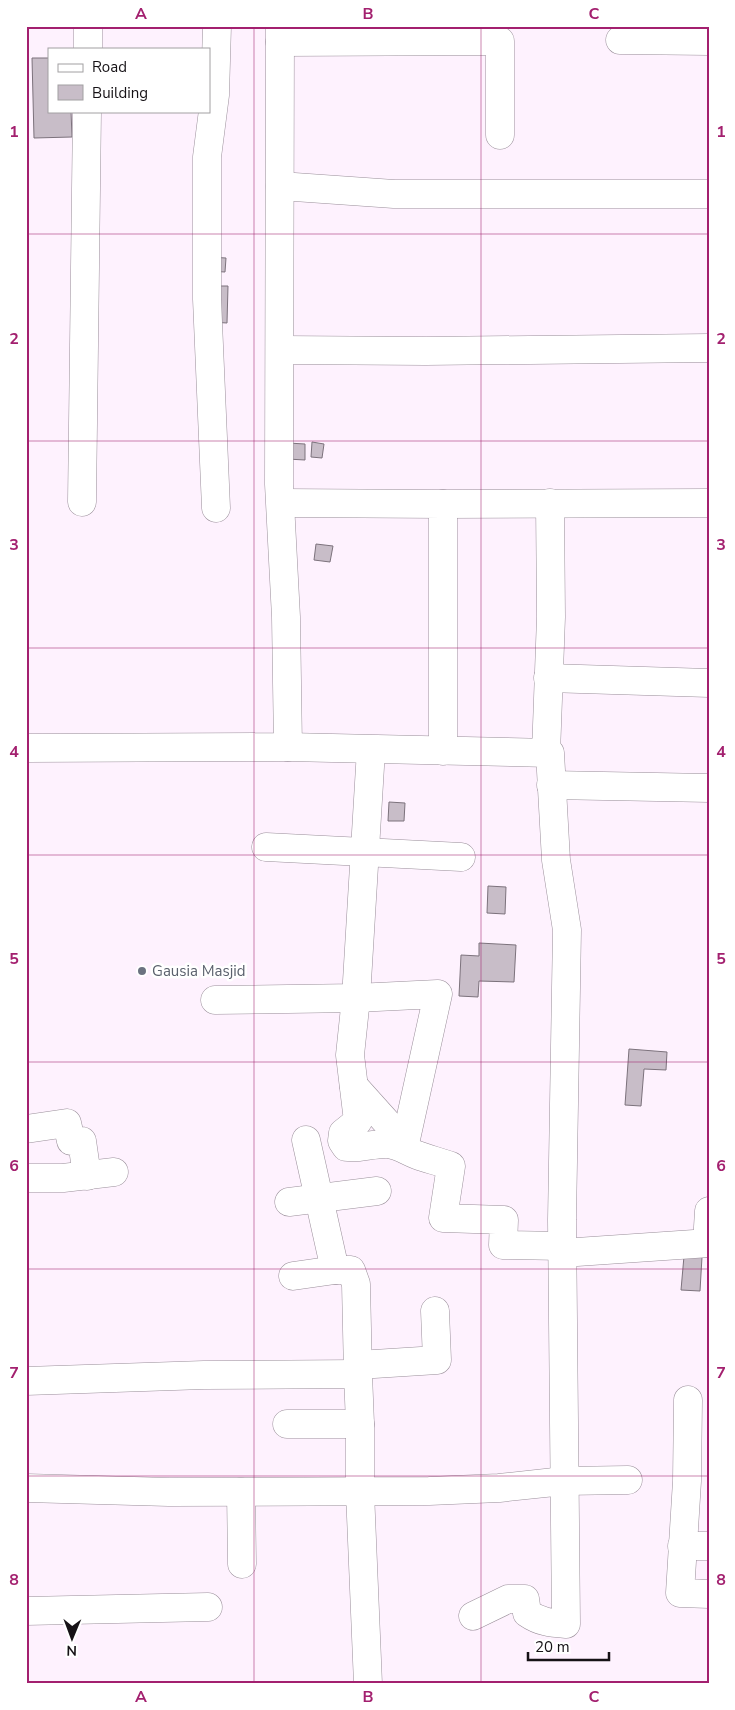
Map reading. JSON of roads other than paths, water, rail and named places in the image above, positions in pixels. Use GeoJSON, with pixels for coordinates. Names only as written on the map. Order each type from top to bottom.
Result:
{"type":"FeatureCollection","features":[{"type":"Feature","properties":{"kind":"street"},"geometry":{"type":"LineString","coordinates":[[88,26],[88,48]]}},
{"type":"Feature","properties":{"kind":"street"},"geometry":{"type":"LineString","coordinates":[[216,508],[207,299],[207,157],[215,95],[217,26]]}},
{"type":"Feature","properties":{"kind":"street"},"geometry":{"type":"LineString","coordinates":[[288,747],[286,617],[281,503],[280,34],[500,41],[500,136]]}},
{"type":"Feature","properties":{"kind":"street"},"geometry":{"type":"LineString","coordinates":[[620,40],[697,36]]}},
{"type":"Feature","properties":{"kind":"street"},"geometry":{"type":"LineString","coordinates":[[82,502],[87,112]]}},
{"type":"Feature","properties":{"kind":"street"},"geometry":{"type":"LineString","coordinates":[[280,186],[394,194],[709,194]]}},
{"type":"Feature","properties":{"kind":"street"},"geometry":{"type":"LineString","coordinates":[[280,350],[426,351],[709,348]]}},
{"type":"Feature","properties":{"kind":"street"},"geometry":{"type":"LineString","coordinates":[[281,503],[709,504]]}},
{"type":"Feature","properties":{"kind":"street"},"geometry":{"type":"LineString","coordinates":[[546,753],[551,617],[550,503]]}},
{"type":"Feature","properties":{"kind":"street"},"geometry":{"type":"LineString","coordinates":[[443,504],[443,751]]}},
{"type":"Feature","properties":{"kind":"street"},"geometry":{"type":"LineString","coordinates":[[548,678],[709,683]]}},
{"type":"Feature","properties":{"kind":"street"},"geometry":{"type":"LineString","coordinates":[[26,748],[288,747],[550,753],[556,860],[567,930],[562,1249],[566,1624],[548,1623],[534,1617],[527,1612],[525,1599],[508,1599],[473,1616]]}},
{"type":"Feature","properties":{"kind":"street"},"geometry":{"type":"LineString","coordinates":[[371,750],[356,998],[350,1055],[358,1121],[343,1133],[342,1141],[346,1147],[356,1148],[385,1144],[399,1146],[416,1155],[451,1166],[443,1218],[504,1220],[504,1245],[562,1249],[708,1243],[709,1211]]}},
{"type":"Feature","properties":{"kind":"street"},"geometry":{"type":"LineString","coordinates":[[551,785],[709,788]]}},
{"type":"Feature","properties":{"kind":"street"},"geometry":{"type":"LineString","coordinates":[[266,848],[461,857]]}},
{"type":"Feature","properties":{"kind":"street"},"geometry":{"type":"LineString","coordinates":[[215,1000],[356,998],[438,994],[404,1148]]}},
{"type":"Feature","properties":{"kind":"street"},"geometry":{"type":"LineString","coordinates":[[354,1086],[389,1125]]}},
{"type":"Feature","properties":{"kind":"street"},"geometry":{"type":"LineString","coordinates":[[26,1129],[67,1123],[71,1141],[82,1141],[88,1176]]}},
{"type":"Feature","properties":{"kind":"street"},"geometry":{"type":"LineString","coordinates":[[306,1140],[336,1270]]}},
{"type":"Feature","properties":{"kind":"street"},"geometry":{"type":"LineString","coordinates":[[26,1178],[88,1176],[114,1172]]}},
{"type":"Feature","properties":{"kind":"street"},"geometry":{"type":"LineString","coordinates":[[289,1202],[377,1191]]}},
{"type":"Feature","properties":{"kind":"street"},"geometry":{"type":"LineString","coordinates":[[293,1276],[336,1270],[351,1270],[356,1284],[360,1492],[368,1684]]}},
{"type":"Feature","properties":{"kind":"street"},"geometry":{"type":"LineString","coordinates":[[26,1381],[358,1369],[437,1360],[434,1312]]}},
{"type":"Feature","properties":{"kind":"street"},"geometry":{"type":"LineString","coordinates":[[688,1400],[688,1481],[696,1546],[680,1594],[709,1594]]}},
{"type":"Feature","properties":{"kind":"street"},"geometry":{"type":"LineString","coordinates":[[287,1424],[360,1424]]}},
{"type":"Feature","properties":{"kind":"street"},"geometry":{"type":"LineString","coordinates":[[26,1488],[241,1492],[429,1492],[499,1488],[564,1481],[628,1480]]}},
{"type":"Feature","properties":{"kind":"street"},"geometry":{"type":"LineString","coordinates":[[241,1492],[242,1564]]}},
{"type":"Feature","properties":{"kind":"street"},"geometry":{"type":"LineString","coordinates":[[26,1611],[208,1607]]}},
{"type":"Feature","properties":{"kind":"place","name":"Gausia Masjid"},"geometry":{"type":"Point","coordinates":[142,971]}}]}
